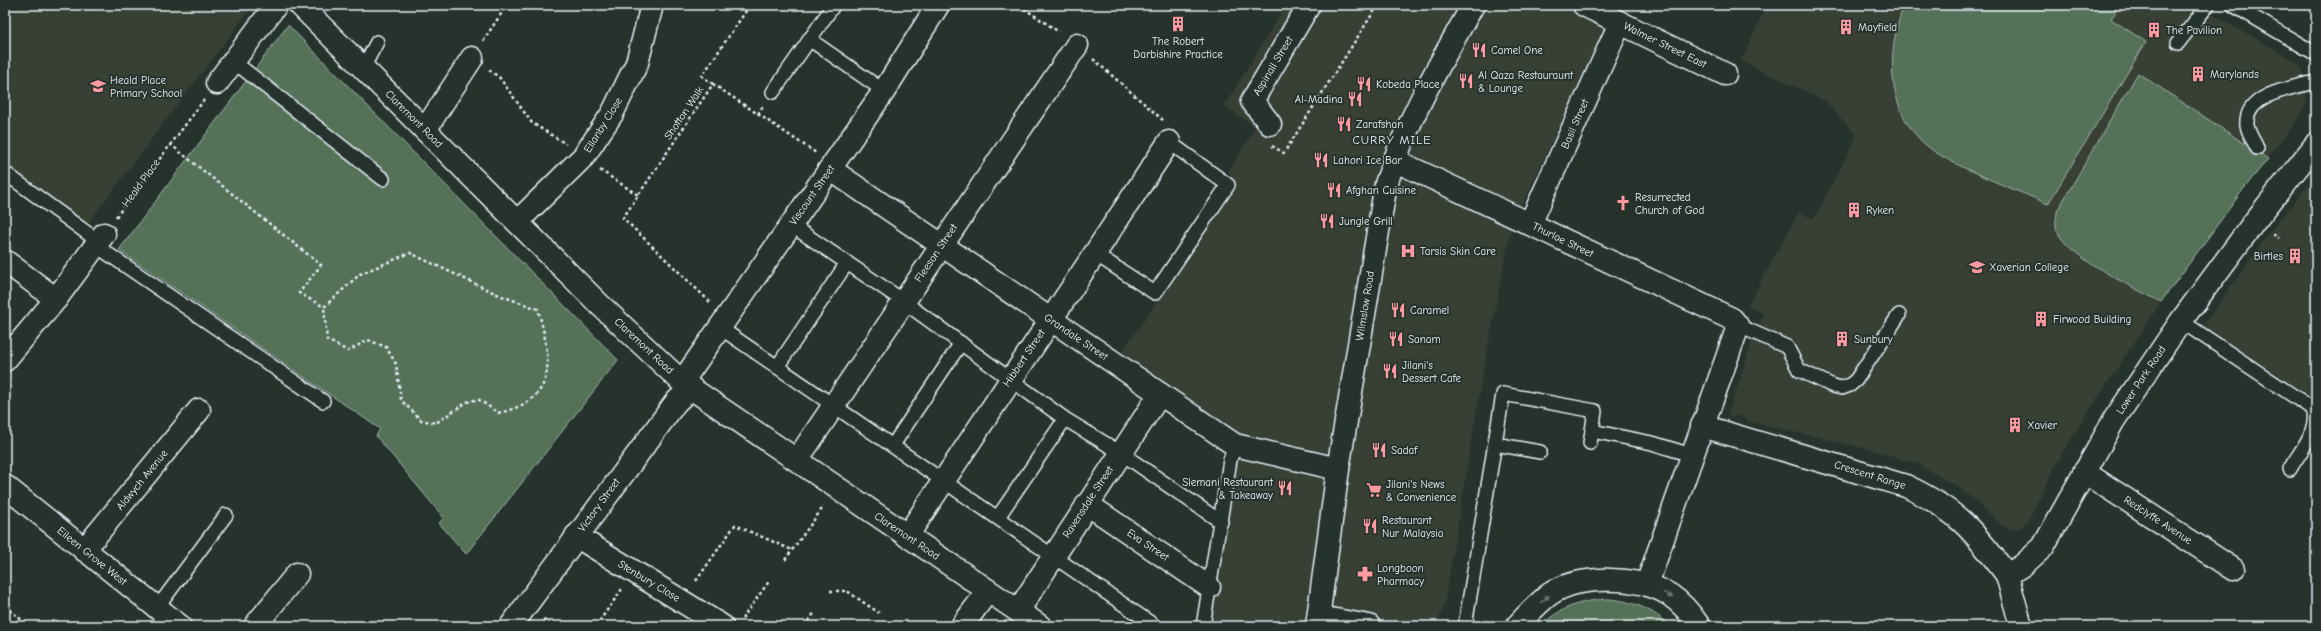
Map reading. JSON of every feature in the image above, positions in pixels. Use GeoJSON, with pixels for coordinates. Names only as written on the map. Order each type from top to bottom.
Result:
{"type":"FeatureCollection","features":[{"type":"Feature","properties":{"kind":"street"},"geometry":{"type":"LineString","coordinates":[[217,83],[276,5]]}},
{"type":"Feature","properties":{"kind":"street","name":"Claremont Road"},"geometry":{"type":"LineString","coordinates":[[300,5],[598,303],[686,385],[1040,626]]}},
{"type":"Feature","properties":{"kind":"street","name":"Ellanby Close"},"geometry":{"type":"LineString","coordinates":[[517,222],[584,156],[612,114],[638,63],[652,5]]}},
{"type":"Feature","properties":{"kind":"street","name":"Viscount Street"},"geometry":{"type":"LineString","coordinates":[[686,385],[719,327],[791,225],[826,164],[884,92],[938,5]]}},
{"type":"Feature","properties":{"kind":"street","name":"Aspinall Street"},"geometry":{"type":"LineString","coordinates":[[1270,124],[1252,101],[1309,5]]}},
{"type":"Feature","properties":{"kind":"street","name":"Wilmslow Road"},"geometry":{"type":"LineString","coordinates":[[1318,621],[1338,469],[1382,204],[1394,160],[1418,105],[1473,5]]}},
{"type":"Feature","properties":{"kind":"street","name":"Walmer Street East"},"geometry":{"type":"LineString","coordinates":[[1584,5],[1725,74]]}},
{"type":"Feature","properties":{"kind":"street","name":"Basil Street"},"geometry":{"type":"LineString","coordinates":[[1530,224],[1620,23]]}},
{"type":"Feature","properties":{"kind":"street","name":"Fleeson Street"},"geometry":{"type":"LineString","coordinates":[[796,460],[807,447],[902,302],[1077,45]]}},
{"type":"Feature","properties":{"kind":"street"},"geometry":{"type":"LineString","coordinates":[[425,130],[476,52]]}},
{"type":"Feature","properties":{"kind":"street","name":"Hibbert Street"},"geometry":{"type":"LineString","coordinates":[[907,536],[943,479],[1169,142]]}},
{"type":"Feature","properties":{"kind":"street","name":"Lower Park Road"},"geometry":{"type":"LineString","coordinates":[[2007,575],[2023,566],[2043,548],[2114,420],[2181,321],[2255,221],[2316,144]]}},
{"type":"Feature","properties":{"kind":"street","name":"Thurloe Street"},"geometry":{"type":"LineString","coordinates":[[1394,160],[1734,322]]}},
{"type":"Feature","properties":{"kind":"street","name":"Grandale Street"},"geometry":{"type":"LineString","coordinates":[[826,164],[1235,445],[1338,469]]}},
{"type":"Feature","properties":{"kind":"street"},"geometry":{"type":"LineString","coordinates":[[5,360],[56,299],[99,240]]}},
{"type":"Feature","properties":{"kind":"street"},"geometry":{"type":"LineString","coordinates":[[5,261],[56,299]]}},
{"type":"Feature","properties":{"kind":"street"},"geometry":{"type":"LineString","coordinates":[[1647,584],[1691,455],[1736,332],[1734,322]]}},
{"type":"Feature","properties":{"kind":"street","name":"Victory Street"},"geometry":{"type":"LineString","coordinates":[[511,626],[676,402],[686,385]]}},
{"type":"Feature","properties":{"kind":"street","name":"Ravensdale Street"},"geometry":{"type":"LineString","coordinates":[[1018,611],[1160,394]]}},
{"type":"Feature","properties":{"kind":"street","name":"Aldwych Avenue"},"geometry":{"type":"LineString","coordinates":[[84,550],[199,410]]}},
{"type":"Feature","properties":{"kind":"street","name":"Crescent Range"},"geometry":{"type":"LineString","coordinates":[[1702,426],[1906,486],[1935,500],[1978,536],[2007,575]]}},
{"type":"Feature","properties":{"kind":"street","name":"Redclyffe Avenue"},"geometry":{"type":"LineString","coordinates":[[2084,472],[2233,569]]}},
{"type":"Feature","properties":{"kind":"street","name":"Eileen Grove West"},"geometry":{"type":"LineString","coordinates":[[5,486],[180,626]]}},
{"type":"Feature","properties":{"kind":"street","name":"Eva Street"},"geometry":{"type":"LineString","coordinates":[[1087,504],[1209,587]]}},
{"type":"Feature","properties":{"kind":"street","name":"Stenbury Close"},"geometry":{"type":"LineString","coordinates":[[576,536],[732,623]]}},
{"type":"Feature","properties":{"kind":"street"},"geometry":{"type":"LineString","coordinates":[[255,626],[297,574]]}},
{"type":"Feature","properties":{"kind":"street"},"geometry":{"type":"LineString","coordinates":[[2007,575],[2021,626]]}},
{"type":"Feature","properties":{"kind":"street"},"geometry":{"type":"LineString","coordinates":[[1517,626],[1527,614],[1551,594],[1580,582],[1611,580],[1647,584],[1670,596],[1690,613],[1699,626]]}},
{"type":"Feature","properties":{"kind":"street"},"geometry":{"type":"LineString","coordinates":[[962,626],[988,591]]}},
{"type":"Feature","properties":{"kind":"street"},"geometry":{"type":"LineString","coordinates":[[1318,621],[1369,626]]}},
{"type":"Feature","properties":{"kind":"lane"},"geometry":{"type":"LineString","coordinates":[[2178,43],[2208,5]]}},
{"type":"Feature","properties":{"kind":"lane"},"geometry":{"type":"LineString","coordinates":[[2233,5],[2316,54]]}},
{"type":"Feature","properties":{"kind":"lane"},"geometry":{"type":"LineString","coordinates":[[773,92],[808,39],[833,6]]}},
{"type":"Feature","properties":{"kind":"lane"},"geometry":{"type":"LineString","coordinates":[[808,39],[884,92]]}},
{"type":"Feature","properties":{"kind":"lane"},"geometry":{"type":"LineString","coordinates":[[363,68],[377,42]]}},
{"type":"Feature","properties":{"kind":"lane"},"geometry":{"type":"LineString","coordinates":[[233,61],[382,179]]}},
{"type":"Feature","properties":{"kind":"lane"},"geometry":{"type":"LineString","coordinates":[[2257,148],[2247,126],[2248,114],[2254,105],[2285,89],[2316,82]]}},
{"type":"Feature","properties":{"kind":"lane"},"geometry":{"type":"LineString","coordinates":[[1094,253],[1154,293],[1215,204],[1228,184],[1169,142]]}},
{"type":"Feature","properties":{"kind":"lane"},"geometry":{"type":"LineString","coordinates":[[5,173],[323,401]]}},
{"type":"Feature","properties":{"kind":"lane"},"geometry":{"type":"LineString","coordinates":[[791,225],[961,343],[1065,419],[1121,453],[1220,522]]}},
{"type":"Feature","properties":{"kind":"lane"},"geometry":{"type":"LineString","coordinates":[[777,367],[847,263]]}},
{"type":"Feature","properties":{"kind":"lane"},"geometry":{"type":"LineString","coordinates":[[1734,322],[1788,348],[1799,370],[1833,386],[1842,388],[1850,385],[1856,380],[1899,315]]}},
{"type":"Feature","properties":{"kind":"lane"},"geometry":{"type":"LineString","coordinates":[[2181,321],[2312,409],[2316,418],[2314,428],[2290,469]]}},
{"type":"Feature","properties":{"kind":"lane"},"geometry":{"type":"LineString","coordinates":[[719,327],[833,406],[893,444],[1155,626]]}},
{"type":"Feature","properties":{"kind":"lane"},"geometry":{"type":"LineString","coordinates":[[893,444],[961,343]]}},
{"type":"Feature","properties":{"kind":"lane"},"geometry":{"type":"LineString","coordinates":[[1465,626],[1504,394],[1595,411],[1591,437],[1652,442],[1691,455]]}},
{"type":"Feature","properties":{"kind":"lane"},"geometry":{"type":"LineString","coordinates":[[998,517],[1065,419]]}},
{"type":"Feature","properties":{"kind":"lane"},"geometry":{"type":"LineString","coordinates":[[1495,444],[1540,452]]}},
{"type":"Feature","properties":{"kind":"lane"},"geometry":{"type":"LineString","coordinates":[[1203,626],[1230,460],[1235,445]]}},
{"type":"Feature","properties":{"kind":"lane"},"geometry":{"type":"LineString","coordinates":[[157,608],[226,514]]}},
{"type":"Feature","properties":{"kind":"path"},"geometry":{"type":"LineString","coordinates":[[476,52],[507,5]]}},
{"type":"Feature","properties":{"kind":"path","name":"Shotton Walk"},"geometry":{"type":"LineString","coordinates":[[712,304],[623,218],[713,84],[702,76],[750,5]]}},
{"type":"Feature","properties":{"kind":"path"},"geometry":{"type":"LineString","coordinates":[[1019,5],[1077,45],[1176,132],[1169,142]]}},
{"type":"Feature","properties":{"kind":"path"},"geometry":{"type":"LineString","coordinates":[[1273,146],[1284,153],[1378,5]]}},
{"type":"Feature","properties":{"kind":"path"},"geometry":{"type":"LineString","coordinates":[[499,77],[532,123],[584,156],[638,195]]}},
{"type":"Feature","properties":{"kind":"path","name":"Heald Place"},"geometry":{"type":"LineString","coordinates":[[99,240],[217,83]]}},
{"type":"Feature","properties":{"kind":"path"},"geometry":{"type":"LineString","coordinates":[[713,84],[826,164]]}},
{"type":"Feature","properties":{"kind":"path"},"geometry":{"type":"LineString","coordinates":[[170,144],[321,265],[299,293],[324,307]]}},
{"type":"Feature","properties":{"kind":"path"},"geometry":{"type":"LineString","coordinates":[[410,253],[499,295],[538,309],[547,344],[546,379],[534,399],[516,409],[498,413],[478,399],[467,402],[436,423],[421,420],[401,400],[396,364],[386,347],[368,340],[348,351],[327,340],[324,307],[360,274],[410,253]]}},
{"type":"Feature","properties":{"kind":"path"},"geometry":{"type":"LineString","coordinates":[[785,560],[827,500]]}},
{"type":"Feature","properties":{"kind":"path"},"geometry":{"type":"LineString","coordinates":[[696,581],[735,525],[792,550]]}},
{"type":"Feature","properties":{"kind":"path"},"geometry":{"type":"LineString","coordinates":[[732,623],[770,580]]}},
{"type":"Feature","properties":{"kind":"path"},"geometry":{"type":"LineString","coordinates":[[596,626],[623,587]]}},
{"type":"Feature","properties":{"kind":"path"},"geometry":{"type":"LineString","coordinates":[[830,591],[847,591],[879,613]]}},
{"type":"Feature","properties":{"kind":"path"},"geometry":{"type":"LineString","coordinates":[[5,606],[29,626]]}},
{"type":"Feature","properties":{"kind":"path"},"geometry":{"type":"LineString","coordinates":[[805,626],[815,612]]}},
{"type":"Feature","properties":{"kind":"shaded area","name":"Heald Place Primary School"},"geometry":{"type":"Polygon","coordinates":[[[5,5],[253,5],[85,227],[5,168],[5,5]]]}},
{"type":"Feature","properties":{"kind":"shaded area","name":"CURRY MILE"},"geometry":{"type":"Polygon","coordinates":[[[1286,5],[1617,5],[1511,228],[1482,377],[1444,606],[1436,626],[1205,626],[1237,431],[1122,352],[1236,187],[1228,172],[1256,127],[1224,106],[1286,5]]]}},
{"type":"Feature","properties":{"kind":"shaded area","name":"Xaverian College"},"geometry":{"type":"Polygon","coordinates":[[[1767,5],[2196,5],[2296,62],[2302,69],[2307,92],[2306,103],[2301,115],[2245,187],[2161,302],[2080,424],[2055,466],[2030,517],[2020,528],[2013,529],[2003,527],[1980,504],[1958,487],[1918,464],[1868,449],[1747,421],[1745,418],[1736,415],[1733,418],[1728,416],[1751,345],[1764,314],[1748,306],[1799,212],[1814,219],[1857,136],[1825,101],[1741,61],[1767,5]]]}},
{"type":"Feature","properties":{"kind":"shaded area"},"geometry":{"type":"Polygon","coordinates":[[[2316,175],[2316,400],[2203,326],[2267,236],[2316,175]]]}},
{"type":"Feature","properties":{"kind":"green space"},"geometry":{"type":"Polygon","coordinates":[[[1904,5],[2120,5],[2111,19],[2146,42],[2048,204],[1983,177],[1945,158],[1926,145],[1911,129],[1901,110],[1895,90],[1892,69],[1893,48],[1897,26],[1904,5]]]}},
{"type":"Feature","properties":{"kind":"green space"},"geometry":{"type":"Polygon","coordinates":[[[288,25],[618,360],[466,554],[439,523],[444,518],[376,436],[380,429],[119,250],[288,25]]]}},
{"type":"Feature","properties":{"kind":"green space"},"geometry":{"type":"Polygon","coordinates":[[[2138,73],[2268,159],[2245,187],[2161,302],[2118,280],[2084,259],[2070,248],[2060,237],[2056,226],[2057,211],[2138,73]]]}},
{"type":"Feature","properties":{"kind":"green space"},"geometry":{"type":"Polygon","coordinates":[[[1609,599],[1642,607],[1657,615],[1670,626],[1541,626],[1548,619],[1564,609],[1590,601],[1609,599]]]}},
{"type":"Feature","properties":{"kind":"place","name":"The Robert Darbishire Practice"},"geometry":{"type":"Point","coordinates":[1178,24]}},
{"type":"Feature","properties":{"kind":"place","name":"Mayfield"},"geometry":{"type":"Point","coordinates":[1846,27]}},
{"type":"Feature","properties":{"kind":"place","name":"The Pavilion"},"geometry":{"type":"Point","coordinates":[2154,30]}},
{"type":"Feature","properties":{"kind":"place","name":"Camel One"},"geometry":{"type":"Point","coordinates":[1479,50]}},
{"type":"Feature","properties":{"kind":"place","name":"Marylands"},"geometry":{"type":"Point","coordinates":[2198,74]}},
{"type":"Feature","properties":{"kind":"place","name":"Al Qaza Restauraunt & Lounge"},"geometry":{"type":"Point","coordinates":[1466,81]}},
{"type":"Feature","properties":{"kind":"place","name":"Kobeda Place"},"geometry":{"type":"Point","coordinates":[1364,84]}},
{"type":"Feature","properties":{"kind":"place","name":"Heald Place Primary School"},"geometry":{"type":"Point","coordinates":[98,86]}},
{"type":"Feature","properties":{"kind":"place","name":"Al-Madina"},"geometry":{"type":"Point","coordinates":[1355,99]}},
{"type":"Feature","properties":{"kind":"place","name":"Zarafshan"},"geometry":{"type":"Point","coordinates":[1344,124]}},
{"type":"Feature","properties":{"kind":"place","name":"Lahori Ice Bar"},"geometry":{"type":"Point","coordinates":[1321,160]}},
{"type":"Feature","properties":{"kind":"place","name":"Afghan Cuisine"},"geometry":{"type":"Point","coordinates":[1334,190]}},
{"type":"Feature","properties":{"kind":"place","name":"Resurrected Church of God"},"geometry":{"type":"Point","coordinates":[1623,203]}},
{"type":"Feature","properties":{"kind":"place","name":"Ryken"},"geometry":{"type":"Point","coordinates":[1854,210]}},
{"type":"Feature","properties":{"kind":"place","name":"Jungle Grill"},"geometry":{"type":"Point","coordinates":[1327,221]}},
{"type":"Feature","properties":{"kind":"place","name":"Tarsis Skin Care"},"geometry":{"type":"Point","coordinates":[1408,251]}},
{"type":"Feature","properties":{"kind":"place","name":"Birtles"},"geometry":{"type":"Point","coordinates":[2295,256]}},
{"type":"Feature","properties":{"kind":"place","name":"Xaverian College"},"geometry":{"type":"Point","coordinates":[1977,267]}},
{"type":"Feature","properties":{"kind":"place","name":"Caramel"},"geometry":{"type":"Point","coordinates":[1398,310]}},
{"type":"Feature","properties":{"kind":"place","name":"Firwood Building"},"geometry":{"type":"Point","coordinates":[2041,319]}},
{"type":"Feature","properties":{"kind":"place","name":"Sanam"},"geometry":{"type":"Point","coordinates":[1396,339]}},
{"type":"Feature","properties":{"kind":"place","name":"Sunbury"},"geometry":{"type":"Point","coordinates":[1842,339]}},
{"type":"Feature","properties":{"kind":"place","name":"Jilani's Dessert Cafe"},"geometry":{"type":"Point","coordinates":[1390,371]}},
{"type":"Feature","properties":{"kind":"place","name":"Xavier"},"geometry":{"type":"Point","coordinates":[2015,425]}},
{"type":"Feature","properties":{"kind":"place","name":"Sadaf"},"geometry":{"type":"Point","coordinates":[1379,450]}},
{"type":"Feature","properties":{"kind":"place","name":"Slemani Restaurant & Takeaway"},"geometry":{"type":"Point","coordinates":[1285,488]}},
{"type":"Feature","properties":{"kind":"place","name":"Jilani's News & Convenience"},"geometry":{"type":"Point","coordinates":[1374,490]}},
{"type":"Feature","properties":{"kind":"place","name":"Restaurant Nur Malaysia"},"geometry":{"type":"Point","coordinates":[1370,526]}},
{"type":"Feature","properties":{"kind":"place","name":"Longboon Pharmacy"},"geometry":{"type":"Point","coordinates":[1365,574]}},
{"type":"Feature","properties":{"kind":"district","name":"CURRY MILE"},"geometry":{"type":"Point","coordinates":[1392,140]}}]}
